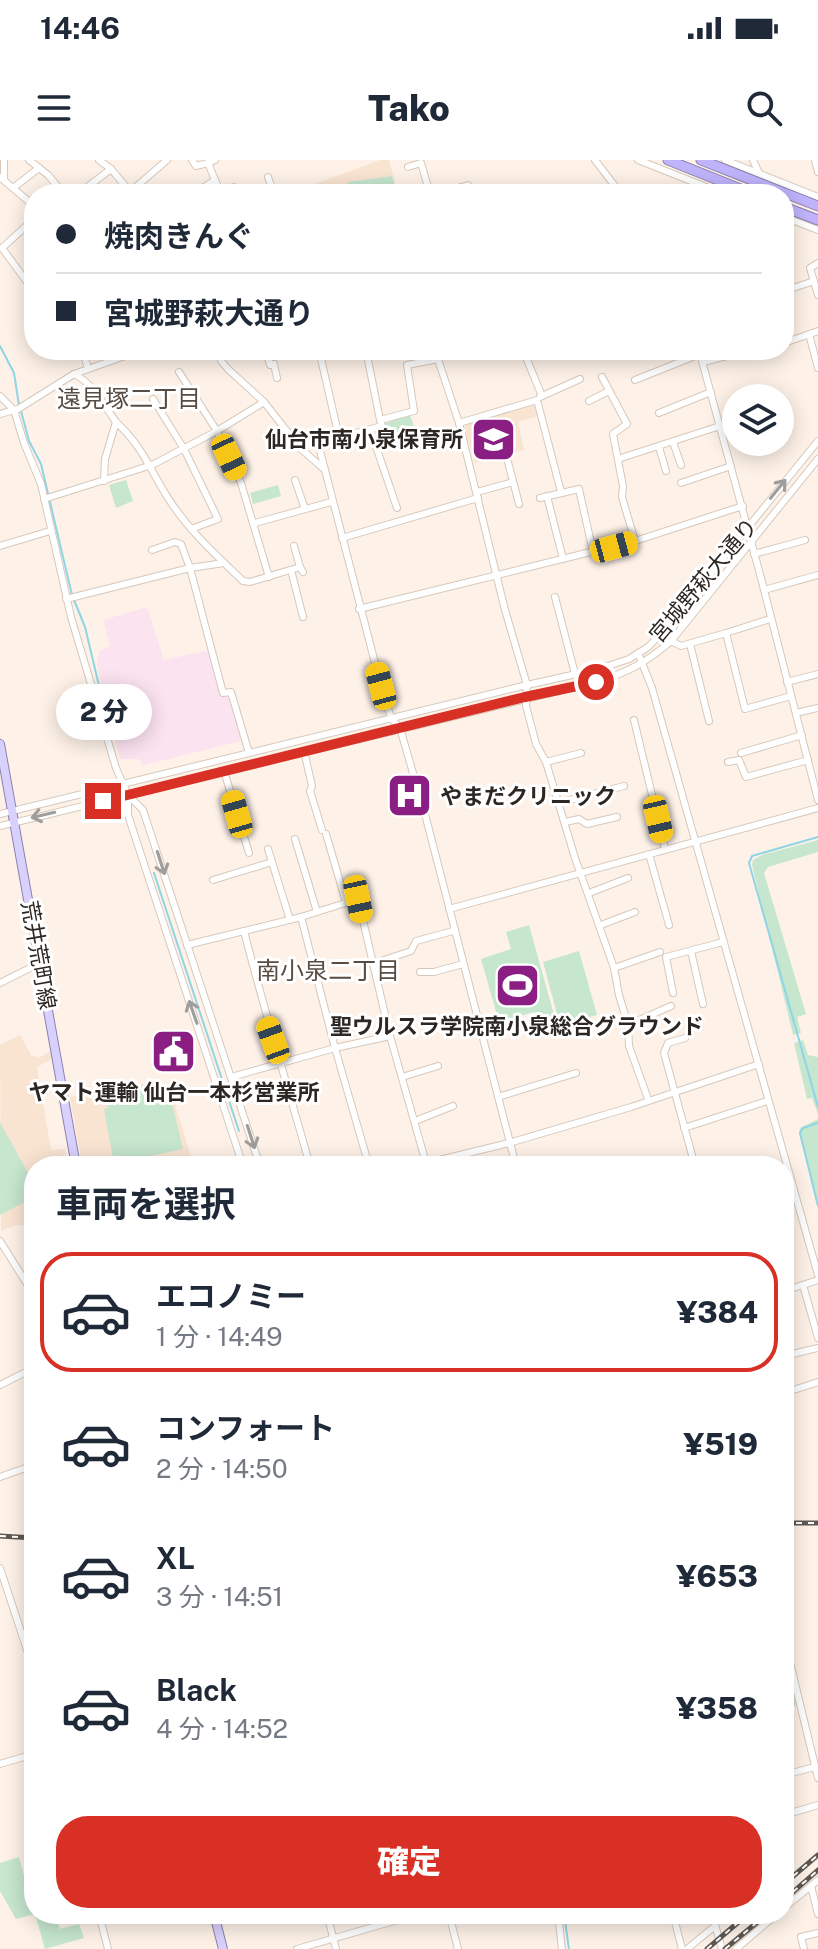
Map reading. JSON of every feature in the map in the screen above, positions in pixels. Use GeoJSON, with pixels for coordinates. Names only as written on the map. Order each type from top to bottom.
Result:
{"type":"FeatureCollection","features":[{"type":"Feature","properties":{"kind":"highway"},"geometry":{"type":"LineString","coordinates":[[668,160],[728,184]]}},
{"type":"Feature","properties":{"kind":"highway"},"geometry":{"type":"LineString","coordinates":[[701,160],[762,184]]}},
{"type":"Feature","properties":{"kind":"highway"},"geometry":{"type":"LineString","coordinates":[[794,197],[818,206]]}},
{"type":"Feature","properties":{"kind":"highway"},"geometry":{"type":"LineString","coordinates":[[794,211],[818,220]]}},
{"type":"Feature","properties":{"kind":"main road","name":"荒井荒町線"},"geometry":{"type":"LineString","coordinates":[[0,744],[74,1156]]}},
{"type":"Feature","properties":{"kind":"main road"},"geometry":{"type":"LineString","coordinates":[[217,1924],[223,1949]]}},
{"type":"Feature","properties":{"kind":"street"},"geometry":{"type":"LineString","coordinates":[[4,160],[2,179],[24,197]]}},
{"type":"Feature","properties":{"kind":"street"},"geometry":{"type":"LineString","coordinates":[[29,160],[54,184]]}},
{"type":"Feature","properties":{"kind":"street"},"geometry":{"type":"LineString","coordinates":[[99,160],[121,184]]}},
{"type":"Feature","properties":{"kind":"street"},"geometry":{"type":"LineString","coordinates":[[90,184],[115,160]]}},
{"type":"Feature","properties":{"kind":"street"},"geometry":{"type":"LineString","coordinates":[[137,184],[167,160]]}},
{"type":"Feature","properties":{"kind":"street"},"geometry":{"type":"LineString","coordinates":[[192,160],[196,166],[211,161],[217,184]]}},
{"type":"Feature","properties":{"kind":"street"},"geometry":{"type":"LineString","coordinates":[[595,160],[613,184]]}},
{"type":"Feature","properties":{"kind":"street"},"geometry":{"type":"LineString","coordinates":[[638,160],[699,184]]}},
{"type":"Feature","properties":{"kind":"street"},"geometry":{"type":"LineString","coordinates":[[725,160],[786,184]]}},
{"type":"Feature","properties":{"kind":"street"},"geometry":{"type":"LineString","coordinates":[[753,160],[759,173]]}},
{"type":"Feature","properties":{"kind":"street"},"geometry":{"type":"LineString","coordinates":[[815,160],[818,172]]}},
{"type":"Feature","properties":{"kind":"street"},"geometry":{"type":"LineString","coordinates":[[408,167],[425,161],[428,184]]}},
{"type":"Feature","properties":{"kind":"street"},"geometry":{"type":"LineString","coordinates":[[13,188],[39,168]]}},
{"type":"Feature","properties":{"kind":"street"},"geometry":{"type":"LineString","coordinates":[[268,177],[270,184]]}},
{"type":"Feature","properties":{"kind":"street"},"geometry":{"type":"LineString","coordinates":[[209,184],[215,180]]}},
{"type":"Feature","properties":{"kind":"street"},"geometry":{"type":"LineString","coordinates":[[794,187],[818,197]]}},
{"type":"Feature","properties":{"kind":"street"},"geometry":{"type":"LineString","coordinates":[[794,221],[818,230]]}},
{"type":"Feature","properties":{"kind":"street"},"geometry":{"type":"LineString","coordinates":[[24,228],[2,248],[24,278]]}},
{"type":"Feature","properties":{"kind":"street"},"geometry":{"type":"LineString","coordinates":[[818,263],[810,268],[818,295]]}},
{"type":"Feature","properties":{"kind":"street"},"geometry":{"type":"LineString","coordinates":[[794,288],[814,281]]}},
{"type":"Feature","properties":{"kind":"street"},"geometry":{"type":"LineString","coordinates":[[794,339],[818,331]]}},
{"type":"Feature","properties":{"kind":"street"},"geometry":{"type":"LineString","coordinates":[[809,334],[818,368]]}},
{"type":"Feature","properties":{"kind":"street"},"geometry":{"type":"LineString","coordinates":[[85,360],[88,368]]}},
{"type":"Feature","properties":{"kind":"street"},"geometry":{"type":"LineString","coordinates":[[0,414],[18,408],[74,374],[112,360]]}},
{"type":"Feature","properties":{"kind":"street"},"geometry":{"type":"LineString","coordinates":[[221,360],[264,402],[301,449],[324,469]]}},
{"type":"Feature","properties":{"kind":"street"},"geometry":{"type":"LineString","coordinates":[[269,360],[270,365],[274,364],[277,378]]}},
{"type":"Feature","properties":{"kind":"street"},"geometry":{"type":"LineString","coordinates":[[321,360],[339,437]]}},
{"type":"Feature","properties":{"kind":"street"},"geometry":{"type":"LineString","coordinates":[[368,360],[382,426],[318,443],[359,609],[391,718],[400,728],[426,818],[513,1156]]}},
{"type":"Feature","properties":{"kind":"street"},"geometry":{"type":"LineString","coordinates":[[380,420],[414,411],[407,365],[433,360]]}},
{"type":"Feature","properties":{"kind":"street"},"geometry":{"type":"LineString","coordinates":[[438,360],[459,423],[505,610],[527,685],[525,697],[536,744],[546,762],[580,873],[601,925],[628,1025],[629,1046],[648,1099]]}},
{"type":"Feature","properties":{"kind":"street"},"geometry":{"type":"LineString","coordinates":[[526,360],[539,398],[561,492]]}},
{"type":"Feature","properties":{"kind":"street"},"geometry":{"type":"LineString","coordinates":[[635,380],[681,360]]}},
{"type":"Feature","properties":{"kind":"street"},"geometry":{"type":"LineString","coordinates":[[711,360],[703,362],[818,800]]}},
{"type":"Feature","properties":{"kind":"street"},"geometry":{"type":"LineString","coordinates":[[179,372],[217,431],[241,483],[269,577]]}},
{"type":"Feature","properties":{"kind":"street"},"geometry":{"type":"LineString","coordinates":[[74,374],[98,395],[116,422],[133,438],[152,465],[168,498],[198,540],[243,581],[302,570],[294,546]]}},
{"type":"Feature","properties":{"kind":"street"},"geometry":{"type":"LineString","coordinates":[[602,377],[627,424],[613,434],[622,497],[635,541]]}},
{"type":"Feature","properties":{"kind":"street"},"geometry":{"type":"LineString","coordinates":[[459,423],[539,398],[580,379]]}},
{"type":"Feature","properties":{"kind":"street"},"geometry":{"type":"LineString","coordinates":[[589,401],[609,391]]}},
{"type":"Feature","properties":{"kind":"street"},"geometry":{"type":"LineString","coordinates":[[659,413],[711,392]]}},
{"type":"Feature","properties":{"kind":"street"},"geometry":{"type":"LineString","coordinates":[[0,396],[18,408],[48,498],[50,531],[116,768],[128,795],[128,815],[240,1156]]}},
{"type":"Feature","properties":{"kind":"street"},"geometry":{"type":"LineString","coordinates":[[153,399],[184,449],[218,519],[191,529]]}},
{"type":"Feature","properties":{"kind":"street"},"geometry":{"type":"LineString","coordinates":[[48,498],[152,465],[264,402]]}},
{"type":"Feature","properties":{"kind":"street"},"geometry":{"type":"LineString","coordinates":[[104,481],[105,459],[116,422]]}},
{"type":"Feature","properties":{"kind":"street"},"geometry":{"type":"LineString","coordinates":[[618,459],[720,426]]}},
{"type":"Feature","properties":{"kind":"street"},"geometry":{"type":"LineString","coordinates":[[370,429],[397,508]]}},
{"type":"Feature","properties":{"kind":"street","name":"宮城野萩大通り"},"geometry":{"type":"LineString","coordinates":[[0,814],[629,659],[663,632],[818,441]]}},
{"type":"Feature","properties":{"kind":"street"},"geometry":{"type":"LineString","coordinates":[[673,442],[681,465]]}},
{"type":"Feature","properties":{"kind":"street"},"geometry":{"type":"LineString","coordinates":[[659,447],[666,471]]}},
{"type":"Feature","properties":{"kind":"street","name":"宮城野萩大通り"},"geometry":{"type":"LineString","coordinates":[[0,826],[624,674],[643,665],[671,641],[818,459]]}},
{"type":"Feature","properties":{"kind":"street"},"geometry":{"type":"LineString","coordinates":[[508,462],[519,504]]}},
{"type":"Feature","properties":{"kind":"street"},"geometry":{"type":"LineString","coordinates":[[681,483],[731,466]]}},
{"type":"Feature","properties":{"kind":"street"},"geometry":{"type":"LineString","coordinates":[[295,480],[305,509]]}},
{"type":"Feature","properties":{"kind":"street"},"geometry":{"type":"LineString","coordinates":[[342,538],[513,482]]}},
{"type":"Feature","properties":{"kind":"street"},"geometry":{"type":"LineString","coordinates":[[563,559],[544,497],[561,492],[579,489],[593,552]]}},
{"type":"Feature","properties":{"kind":"street"},"geometry":{"type":"LineString","coordinates":[[255,523],[331,502]]}},
{"type":"Feature","properties":{"kind":"street"},"geometry":{"type":"LineString","coordinates":[[359,609],[635,541],[743,506]]}},
{"type":"Feature","properties":{"kind":"street"},"geometry":{"type":"LineString","coordinates":[[0,546],[50,531]]}},
{"type":"Feature","properties":{"kind":"street"},"geometry":{"type":"LineString","coordinates":[[754,554],[805,540]]}},
{"type":"Feature","properties":{"kind":"street"},"geometry":{"type":"LineString","coordinates":[[152,550],[175,542],[181,544],[223,693],[231,692],[249,753]]}},
{"type":"Feature","properties":{"kind":"street"},"geometry":{"type":"LineString","coordinates":[[70,598],[190,568],[224,563]]}},
{"type":"Feature","properties":{"kind":"street"},"geometry":{"type":"LineString","coordinates":[[291,570],[303,617]]}},
{"type":"Feature","properties":{"kind":"street"},"geometry":{"type":"LineString","coordinates":[[764,590],[818,575]]}},
{"type":"Feature","properties":{"kind":"street"},"geometry":{"type":"LineString","coordinates":[[555,597],[575,674]]}},
{"type":"Feature","properties":{"kind":"street"},"geometry":{"type":"LineString","coordinates":[[671,641],[677,646],[690,644],[770,619]]}},
{"type":"Feature","properties":{"kind":"street"},"geometry":{"type":"LineString","coordinates":[[726,633],[745,709],[791,696]]}},
{"type":"Feature","properties":{"kind":"street"},"geometry":{"type":"LineString","coordinates":[[690,644],[709,721]]}},
{"type":"Feature","properties":{"kind":"street"},"geometry":{"type":"LineString","coordinates":[[638,653],[652,688],[783,1156]]}},
{"type":"Feature","properties":{"kind":"street"},"geometry":{"type":"LineString","coordinates":[[787,682],[818,674]]}},
{"type":"Feature","properties":{"kind":"street"},"geometry":{"type":"LineString","coordinates":[[796,713],[818,708]]}},
{"type":"Feature","properties":{"kind":"street"},"geometry":{"type":"LineString","coordinates":[[634,720],[665,849]]}},
{"type":"Feature","properties":{"kind":"street"},"geometry":{"type":"LineString","coordinates":[[741,753],[802,735]]}},
{"type":"Feature","properties":{"kind":"street"},"geometry":{"type":"LineString","coordinates":[[806,751],[818,749]]}},
{"type":"Feature","properties":{"kind":"street"},"geometry":{"type":"LineString","coordinates":[[304,751],[312,786],[310,791],[346,902]]}},
{"type":"Feature","properties":{"kind":"street"},"geometry":{"type":"LineString","coordinates":[[546,762],[581,753]]}},
{"type":"Feature","properties":{"kind":"street"},"geometry":{"type":"LineString","coordinates":[[728,762],[739,760],[746,777],[808,760]]}},
{"type":"Feature","properties":{"kind":"street"},"geometry":{"type":"LineString","coordinates":[[224,771],[249,853]]}},
{"type":"Feature","properties":{"kind":"street"},"geometry":{"type":"LineString","coordinates":[[558,803],[624,786]]}},
{"type":"Feature","properties":{"kind":"street"},"geometry":{"type":"LineString","coordinates":[[128,795],[143,810],[257,1156]]}},
{"type":"Feature","properties":{"kind":"street"},"geometry":{"type":"LineString","coordinates":[[449,909],[818,808]]}},
{"type":"Feature","properties":{"kind":"street"},"geometry":{"type":"LineString","coordinates":[[565,822],[579,819],[587,824],[617,817]]}},
{"type":"Feature","properties":{"kind":"street"},"geometry":{"type":"LineString","coordinates":[[295,839],[317,912]]}},
{"type":"Feature","properties":{"kind":"street"},"geometry":{"type":"LineString","coordinates":[[268,849],[290,920]]}},
{"type":"Feature","properties":{"kind":"street"},"geometry":{"type":"LineString","coordinates":[[649,854],[669,925]]}},
{"type":"Feature","properties":{"kind":"street"},"geometry":{"type":"LineString","coordinates":[[213,880],[272,862]]}},
{"type":"Feature","properties":{"kind":"street"},"geometry":{"type":"LineString","coordinates":[[589,893],[628,878]]}},
{"type":"Feature","properties":{"kind":"street"},"geometry":{"type":"LineString","coordinates":[[187,945],[290,920],[358,899],[390,1036],[424,1156]]}},
{"type":"Feature","properties":{"kind":"street"},"geometry":{"type":"LineString","coordinates":[[601,925],[635,912]]}},
{"type":"Feature","properties":{"kind":"street"},"geometry":{"type":"LineString","coordinates":[[301,917],[366,1156]]}},
{"type":"Feature","properties":{"kind":"street"},"geometry":{"type":"LineString","coordinates":[[244,931],[266,1019],[307,1156]]}},
{"type":"Feature","properties":{"kind":"street"},"geometry":{"type":"LineString","coordinates":[[372,964],[411,951],[416,941],[453,931]]}},
{"type":"Feature","properties":{"kind":"street"},"geometry":{"type":"LineString","coordinates":[[673,993],[666,957],[723,942]]}},
{"type":"Feature","properties":{"kind":"street"},"geometry":{"type":"LineString","coordinates":[[691,951],[703,1004]]}},
{"type":"Feature","properties":{"kind":"street"},"geometry":{"type":"LineString","coordinates":[[614,968],[660,952]]}},
{"type":"Feature","properties":{"kind":"street"},"geometry":{"type":"LineString","coordinates":[[0,983],[40,963]]}},
{"type":"Feature","properties":{"kind":"street"},"geometry":{"type":"LineString","coordinates":[[420,972],[434,972],[463,964]]}},
{"type":"Feature","properties":{"kind":"street"},"geometry":{"type":"LineString","coordinates":[[628,1025],[671,1006]]}},
{"type":"Feature","properties":{"kind":"street"},"geometry":{"type":"LineString","coordinates":[[231,1077],[390,1036]]}},
{"type":"Feature","properties":{"kind":"street"},"geometry":{"type":"LineString","coordinates":[[685,1038],[668,1043],[664,1053],[692,1156]]}},
{"type":"Feature","properties":{"kind":"street"},"geometry":{"type":"LineString","coordinates":[[462,1156],[759,1064]]}},
{"type":"Feature","properties":{"kind":"street"},"geometry":{"type":"LineString","coordinates":[[402,1077],[438,1066]]}},
{"type":"Feature","properties":{"kind":"street"},"geometry":{"type":"LineString","coordinates":[[498,1097],[576,1073]]}},
{"type":"Feature","properties":{"kind":"street"},"geometry":{"type":"LineString","coordinates":[[684,1128],[767,1101]]}},
{"type":"Feature","properties":{"kind":"street"},"geometry":{"type":"LineString","coordinates":[[415,1121],[453,1106]]}},
{"type":"Feature","properties":{"kind":"street"},"geometry":{"type":"LineString","coordinates":[[794,1194],[818,1277],[794,1288]]}},
{"type":"Feature","properties":{"kind":"street"},"geometry":{"type":"LineString","coordinates":[[0,1243],[24,1280]]}},
{"type":"Feature","properties":{"kind":"street"},"geometry":{"type":"LineString","coordinates":[[803,1285],[818,1338]]}},
{"type":"Feature","properties":{"kind":"street"},"geometry":{"type":"LineString","coordinates":[[794,1354],[818,1348]]}},
{"type":"Feature","properties":{"kind":"street"},"geometry":{"type":"LineString","coordinates":[[0,1385],[24,1373]]}},
{"type":"Feature","properties":{"kind":"street"},"geometry":{"type":"LineString","coordinates":[[794,1390],[818,1382]]}},
{"type":"Feature","properties":{"kind":"street"},"geometry":{"type":"LineString","coordinates":[[0,1477],[24,1469]]}},
{"type":"Feature","properties":{"kind":"street"},"geometry":{"type":"LineString","coordinates":[[0,1568],[24,1641]]}},
{"type":"Feature","properties":{"kind":"street"},"geometry":{"type":"LineString","coordinates":[[794,1679],[818,1778]]}},
{"type":"Feature","properties":{"kind":"street"},"geometry":{"type":"LineString","coordinates":[[0,1764],[24,1757]]}},
{"type":"Feature","properties":{"kind":"street"},"geometry":{"type":"LineString","coordinates":[[794,1772],[815,1767]]}},
{"type":"Feature","properties":{"kind":"street"},"geometry":{"type":"LineString","coordinates":[[794,1812],[818,1805]]}},
{"type":"Feature","properties":{"kind":"street"},"geometry":{"type":"LineString","coordinates":[[794,1900],[818,1880]]}},
{"type":"Feature","properties":{"kind":"street"},"geometry":{"type":"LineString","coordinates":[[811,1886],[818,1914]]}},
{"type":"Feature","properties":{"kind":"street"},"geometry":{"type":"LineString","coordinates":[[102,1924],[108,1949]]}},
{"type":"Feature","properties":{"kind":"street"},"geometry":{"type":"LineString","coordinates":[[330,1924],[336,1949]]}},
{"type":"Feature","properties":{"kind":"street"},"geometry":{"type":"LineString","coordinates":[[297,1949],[383,1924]]}},
{"type":"Feature","properties":{"kind":"street"},"geometry":{"type":"LineString","coordinates":[[452,1924],[458,1949]]}},
{"type":"Feature","properties":{"kind":"street"},"geometry":{"type":"LineString","coordinates":[[559,1924],[562,1949]]}},
{"type":"Feature","properties":{"kind":"street"},"geometry":{"type":"LineString","coordinates":[[676,1924],[684,1949],[715,1926],[722,1949]]}},
{"type":"Feature","properties":{"kind":"street"},"geometry":{"type":"LineString","coordinates":[[736,1949],[765,1924]]}},
{"type":"Feature","properties":{"kind":"street"},"geometry":{"type":"LineString","coordinates":[[804,1949],[801,1937],[818,1933]]}},
{"type":"Feature","properties":{"kind":"shaded area"},"geometry":{"type":"Polygon","coordinates":[[[380,160],[389,160],[395,184],[315,184],[380,160]]]}},
{"type":"Feature","properties":{"kind":"shaded area","name":"仙台市南小泉保育所"},"geometry":{"type":"Polygon","coordinates":[[[531,405],[538,416],[518,422],[524,450],[475,463],[464,429],[466,425],[531,405]]]}},
{"type":"Feature","properties":{"kind":"shaded area"},"geometry":{"type":"Polygon","coordinates":[[[147,607],[164,660],[209,650],[222,696],[229,695],[241,741],[144,765],[138,759],[120,759],[97,666],[99,651],[110,646],[103,620],[147,607]]]}},
{"type":"Feature","properties":{"kind":"shaded area"},"geometry":{"type":"Polygon","coordinates":[[[20,1035],[32,1057],[36,1055],[37,1058],[51,1051],[52,1059],[37,1067],[51,1150],[65,1149],[66,1156],[24,1156],[24,1225],[1,1231],[0,1045],[20,1035]]]}},
{"type":"Feature","properties":{"kind":"shaded area"},"geometry":{"type":"Polygon","coordinates":[[[154,1082],[158,1094],[169,1092],[174,1101],[191,1156],[80,1156],[70,1097],[154,1082]]]}},
{"type":"Feature","properties":{"kind":"green space"},"geometry":{"type":"Polygon","coordinates":[[[392,176],[394,184],[348,184],[392,176]]]}},
{"type":"Feature","properties":{"kind":"green space"},"geometry":{"type":"Polygon","coordinates":[[[407,415],[411,417],[417,437],[393,445],[384,424],[407,415]]]}},
{"type":"Feature","properties":{"kind":"green space"},"geometry":{"type":"Polygon","coordinates":[[[126,480],[133,501],[116,508],[109,485],[126,480]]]}},
{"type":"Feature","properties":{"kind":"green space"},"geometry":{"type":"Polygon","coordinates":[[[278,485],[281,496],[253,504],[250,493],[278,485]]]}},
{"type":"Feature","properties":{"kind":"green space"},"geometry":{"type":"Polygon","coordinates":[[[818,840],[818,852],[768,867],[764,873],[806,1014],[797,1017],[801,1033],[793,1035],[752,865],[753,860],[762,855],[818,840]]]}},
{"type":"Feature","properties":{"kind":"green space","name":"聖ウルスラ学院南小泉総合グラウンド"},"geometry":{"type":"Polygon","coordinates":[[[529,925],[556,1022],[541,1027],[534,1012],[499,1022],[481,959],[511,949],[506,932],[529,925]]]}},
{"type":"Feature","properties":{"kind":"green space"},"geometry":{"type":"Polygon","coordinates":[[[579,951],[597,1015],[560,1025],[543,962],[579,951]]]}},
{"type":"Feature","properties":{"kind":"green space"},"geometry":{"type":"Polygon","coordinates":[[[803,1040],[808,1055],[818,1057],[818,1114],[812,1098],[807,1099],[794,1043],[803,1040]]]}},
{"type":"Feature","properties":{"kind":"green space"},"geometry":{"type":"Polygon","coordinates":[[[153,1084],[156,1096],[166,1095],[171,1099],[183,1149],[151,1156],[113,1156],[104,1109],[108,1108],[106,1098],[130,1093],[129,1088],[153,1084]]]}},
{"type":"Feature","properties":{"kind":"green space"},"geometry":{"type":"Polygon","coordinates":[[[818,1119],[818,1203],[799,1133],[800,1128],[818,1119]]]}},
{"type":"Feature","properties":{"kind":"green space"},"geometry":{"type":"Polygon","coordinates":[[[0,1122],[24,1166],[24,1202],[0,1215],[0,1122]]]}},
{"type":"Feature","properties":{"kind":"green space"},"geometry":{"type":"Polygon","coordinates":[[[19,1857],[24,1876],[24,1917],[16,1919],[0,1891],[0,1863],[19,1857]]]}},
{"type":"Feature","properties":{"kind":"green space"},"geometry":{"type":"Polygon","coordinates":[[[38,1924],[58,1924],[60,1929],[79,1924],[84,1938],[45,1949],[38,1924]]]}},
{"type":"Feature","properties":{"kind":"waterway"},"geometry":{"type":"LineString","coordinates":[[0,346],[14,373],[19,405]]}},
{"type":"Feature","properties":{"kind":"waterway"},"geometry":{"type":"LineString","coordinates":[[21,411],[29,441],[41,464],[72,595],[85,627],[107,719]]}},
{"type":"Feature","properties":{"kind":"waterway"},"geometry":{"type":"LineString","coordinates":[[818,837],[752,856],[749,863],[818,1107]]}},
{"type":"Feature","properties":{"kind":"waterway"},"geometry":{"type":"LineString","coordinates":[[154,873],[239,1131]]}},
{"type":"Feature","properties":{"kind":"waterway"},"geometry":{"type":"LineString","coordinates":[[818,1123],[803,1128],[800,1133],[818,1206]]}},
{"type":"Feature","properties":{"kind":"waterway"},"geometry":{"type":"LineString","coordinates":[[565,1924],[569,1949]]}},
{"type":"Feature","properties":{"kind":"railway"},"geometry":{"type":"LineString","coordinates":[[794,1523],[818,1523]]}},
{"type":"Feature","properties":{"kind":"railway"},"geometry":{"type":"LineString","coordinates":[[0,1536],[24,1537]]}},
{"type":"Feature","properties":{"kind":"railway"},"geometry":{"type":"LineString","coordinates":[[794,1875],[818,1855]]}},
{"type":"Feature","properties":{"kind":"railway"},"geometry":{"type":"LineString","coordinates":[[794,1891],[818,1870]]}},
{"type":"Feature","properties":{"kind":"railway"},"geometry":{"type":"LineString","coordinates":[[707,1949],[736,1924]]}},
{"type":"Feature","properties":{"kind":"railway"},"geometry":{"type":"LineString","coordinates":[[725,1949],[755,1924]]}},
{"type":"Feature","properties":{"kind":"place","name":"仙台市南小泉保育所"},"geometry":{"type":"Point","coordinates":[494,439]}},
{"type":"Feature","properties":{"kind":"place","name":"やまだクリニック"},"geometry":{"type":"Point","coordinates":[409,796]}},
{"type":"Feature","properties":{"kind":"place","name":"聖ウルスラ学院南小泉総合グラウンド"},"geometry":{"type":"Point","coordinates":[517,985]}},
{"type":"Feature","properties":{"kind":"place","name":"ヤマト運輸 仙台一本杉営業所"},"geometry":{"type":"Point","coordinates":[174,1051]}},
{"type":"Feature","properties":{"kind":"district","name":"遠見塚二丁目"},"geometry":{"type":"Point","coordinates":[129,398]}},
{"type":"Feature","properties":{"kind":"district","name":"南小泉二丁目"},"geometry":{"type":"Point","coordinates":[328,970]}},
{"type":"Feature","properties":{"kind":"route"},"geometry":{"type":"LineString","coordinates":[[103,801],[596,682]]}}]}
